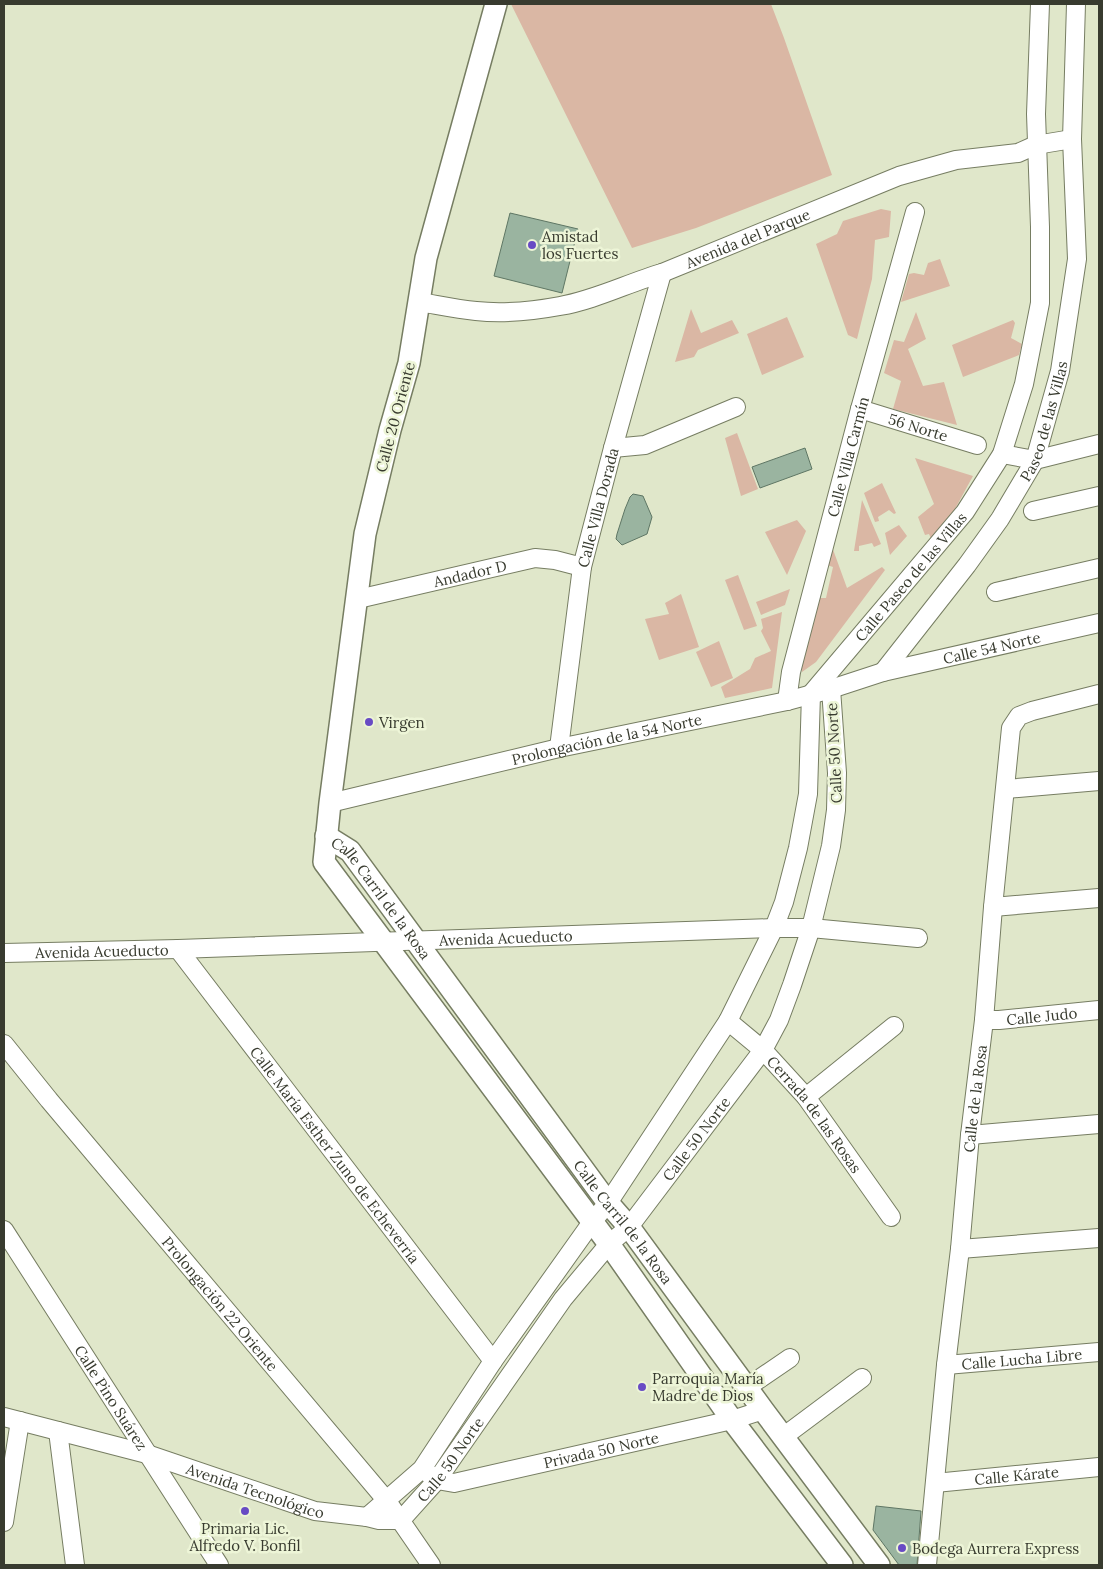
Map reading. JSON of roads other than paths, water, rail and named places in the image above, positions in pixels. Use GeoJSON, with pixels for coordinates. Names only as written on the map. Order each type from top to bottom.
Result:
{"type":"FeatureCollection","features":[{"type":"Feature","properties":{"kind":"main road","name":"Calle 20 Oriente"},"geometry":{"type":"LineString","coordinates":[[326,836],[365,534],[390,430],[409,363],[426,258],[496,4]]}},
{"type":"Feature","properties":{"kind":"main road","name":"Calle Carril de la Rosa"},"geometry":{"type":"LineString","coordinates":[[842,1565],[732,1420],[592,1222],[324,862],[326,836],[350,851],[608,1204],[630,1227],[746,1388],[878,1565]]}},
{"type":"Feature","properties":{"kind":"street"},"geometry":{"type":"LineString","coordinates":[[1036,145],[1040,4]]}},
{"type":"Feature","properties":{"kind":"street"},"geometry":{"type":"LineString","coordinates":[[1072,132],[1076,4]]}},
{"type":"Feature","properties":{"kind":"street","name":"Avenida del Parque"},"geometry":{"type":"LineString","coordinates":[[420,302],[478,311],[515,312],[561,306],[604,294],[662,273],[898,176],[956,160],[1018,153],[1072,132]]}},
{"type":"Feature","properties":{"kind":"street","name":"Paseo de las Villas"},"geometry":{"type":"LineString","coordinates":[[883,672],[973,557],[1000,519],[1035,460],[1060,370],[1077,259],[1072,132]]}},
{"type":"Feature","properties":{"kind":"street","name":"Paseo de las Villas"},"geometry":{"type":"LineString","coordinates":[[1002,454],[1024,384],[1040,303],[1040,227],[1036,145]]}},
{"type":"Feature","properties":{"kind":"street","name":"Calle Villa Carmín"},"geometry":{"type":"LineString","coordinates":[[787,701],[791,672],[860,409],[915,212]]}},
{"type":"Feature","properties":{"kind":"street","name":"Calle Villa Dorada"},"geometry":{"type":"LineString","coordinates":[[559,748],[582,567],[662,273]]}},
{"type":"Feature","properties":{"kind":"street"},"geometry":{"type":"LineString","coordinates":[[613,448],[646,445],[736,407]]}},
{"type":"Feature","properties":{"kind":"street","name":"56 Norte"},"geometry":{"type":"LineString","coordinates":[[860,409],[977,445]]}},
{"type":"Feature","properties":{"kind":"street"},"geometry":{"type":"LineString","coordinates":[[1002,454],[1035,460],[1099,444]]}},
{"type":"Feature","properties":{"kind":"street","name":"Calle Paseo de las Villas"},"geometry":{"type":"LineString","coordinates":[[810,694],[965,512],[1002,454]]}},
{"type":"Feature","properties":{"kind":"street"},"geometry":{"type":"LineString","coordinates":[[1033,512],[1099,496]]}},
{"type":"Feature","properties":{"kind":"street","name":"Andador D"},"geometry":{"type":"LineString","coordinates":[[358,599],[535,558],[555,560],[582,567]]}},
{"type":"Feature","properties":{"kind":"street"},"geometry":{"type":"LineString","coordinates":[[996,592],[1099,568]]}},
{"type":"Feature","properties":{"kind":"street","name":"Calle 54 Norte"},"geometry":{"type":"LineString","coordinates":[[883,672],[1099,622]]}},
{"type":"Feature","properties":{"kind":"street","name":"Prolongación de la 54 Norte"},"geometry":{"type":"LineString","coordinates":[[330,803],[559,748],[787,701],[883,672]]}},
{"type":"Feature","properties":{"kind":"street","name":"Calle 50 Norte"},"geometry":{"type":"LineString","coordinates":[[401,1520],[437,1480],[563,1299],[608,1244],[630,1227],[763,1050],[780,1020],[811,928],[831,846],[836,810],[837,773],[830,689]]}},
{"type":"Feature","properties":{"kind":"street","name":"Calle 50 Norte"},"geometry":{"type":"LineString","coordinates":[[387,1501],[422,1469],[493,1361],[592,1222],[608,1204],[728,1021],[774,928],[784,902],[798,848],[808,794],[810,694]]}},
{"type":"Feature","properties":{"kind":"street","name":"Calle de la Rosa"},"geometry":{"type":"LineString","coordinates":[[927,1565],[970,1135],[984,1020],[1011,728],[1019,716],[1099,694]]}},
{"type":"Feature","properties":{"kind":"street"},"geometry":{"type":"LineString","coordinates":[[1006,789],[1099,781]]}},
{"type":"Feature","properties":{"kind":"street"},"geometry":{"type":"LineString","coordinates":[[993,907],[1099,898]]}},
{"type":"Feature","properties":{"kind":"street","name":"Avenida Acueducto"},"geometry":{"type":"LineString","coordinates":[[4,953],[178,949],[774,928],[811,928],[918,938]]}},
{"type":"Feature","properties":{"kind":"street","name":"Calle María Esther Zuno de Echeverría"},"geometry":{"type":"LineString","coordinates":[[178,949],[493,1361]]}},
{"type":"Feature","properties":{"kind":"street","name":"Calle Judo"},"geometry":{"type":"LineString","coordinates":[[984,1020],[1099,1010]]}},
{"type":"Feature","properties":{"kind":"street","name":"Cerrada de las Rosas"},"geometry":{"type":"LineString","coordinates":[[728,1021],[763,1050],[806,1097],[891,1217]]}},
{"type":"Feature","properties":{"kind":"street"},"geometry":{"type":"LineString","coordinates":[[806,1097],[894,1026]]}},
{"type":"Feature","properties":{"kind":"street","name":"Prolongación 22 Oriente"},"geometry":{"type":"LineString","coordinates":[[4,1044],[387,1501],[431,1565]]}},
{"type":"Feature","properties":{"kind":"street"},"geometry":{"type":"LineString","coordinates":[[970,1135],[1099,1124]]}},
{"type":"Feature","properties":{"kind":"street","name":"Calle Pino Suárez"},"geometry":{"type":"LineString","coordinates":[[4,1230],[219,1565]]}},
{"type":"Feature","properties":{"kind":"street"},"geometry":{"type":"LineString","coordinates":[[960,1249],[1099,1238]]}},
{"type":"Feature","properties":{"kind":"street","name":"Calle Lucha Libre"},"geometry":{"type":"LineString","coordinates":[[946,1365],[1099,1352]]}},
{"type":"Feature","properties":{"kind":"street"},"geometry":{"type":"LineString","coordinates":[[746,1388],[790,1358]]}},
{"type":"Feature","properties":{"kind":"street"},"geometry":{"type":"LineString","coordinates":[[783,1437],[862,1378]]}},
{"type":"Feature","properties":{"kind":"street","name":"Privada 50 Norte"},"geometry":{"type":"LineString","coordinates":[[437,1480],[454,1483],[732,1420],[763,1410]]}},
{"type":"Feature","properties":{"kind":"street"},"geometry":{"type":"LineString","coordinates":[[4,1522],[12,1420],[147,1454]]}},
{"type":"Feature","properties":{"kind":"street"},"geometry":{"type":"LineString","coordinates":[[58,1431],[75,1565]]}},
{"type":"Feature","properties":{"kind":"street","name":"Avenida Tecnológico"},"geometry":{"type":"LineString","coordinates":[[147,1454],[315,1511],[379,1520],[401,1520]]}},
{"type":"Feature","properties":{"kind":"street","name":"Calle Kárate"},"geometry":{"type":"LineString","coordinates":[[935,1483],[1099,1467]]}},
{"type":"Feature","properties":{"kind":"street"},"geometry":{"type":"LineString","coordinates":[[422,1469],[437,1480]]}},
{"type":"Feature","properties":{"kind":"street"},"geometry":{"type":"LineString","coordinates":[[367,1518],[387,1501]]}},
{"type":"Feature","properties":{"kind":"place","name":"Amistad los Fuertes"},"geometry":{"type":"Point","coordinates":[532,245]}},
{"type":"Feature","properties":{"kind":"place","name":"Virgen"},"geometry":{"type":"Point","coordinates":[369,722]}},
{"type":"Feature","properties":{"kind":"place","name":"Parroquia María Madre de Dios"},"geometry":{"type":"Point","coordinates":[642,1387]}},
{"type":"Feature","properties":{"kind":"place","name":"Primaria Lic. Alfredo V. Bonfil"},"geometry":{"type":"Point","coordinates":[245,1511]}},
{"type":"Feature","properties":{"kind":"place","name":"Bodega Aurrera Express"},"geometry":{"type":"Point","coordinates":[902,1548]}}]}
